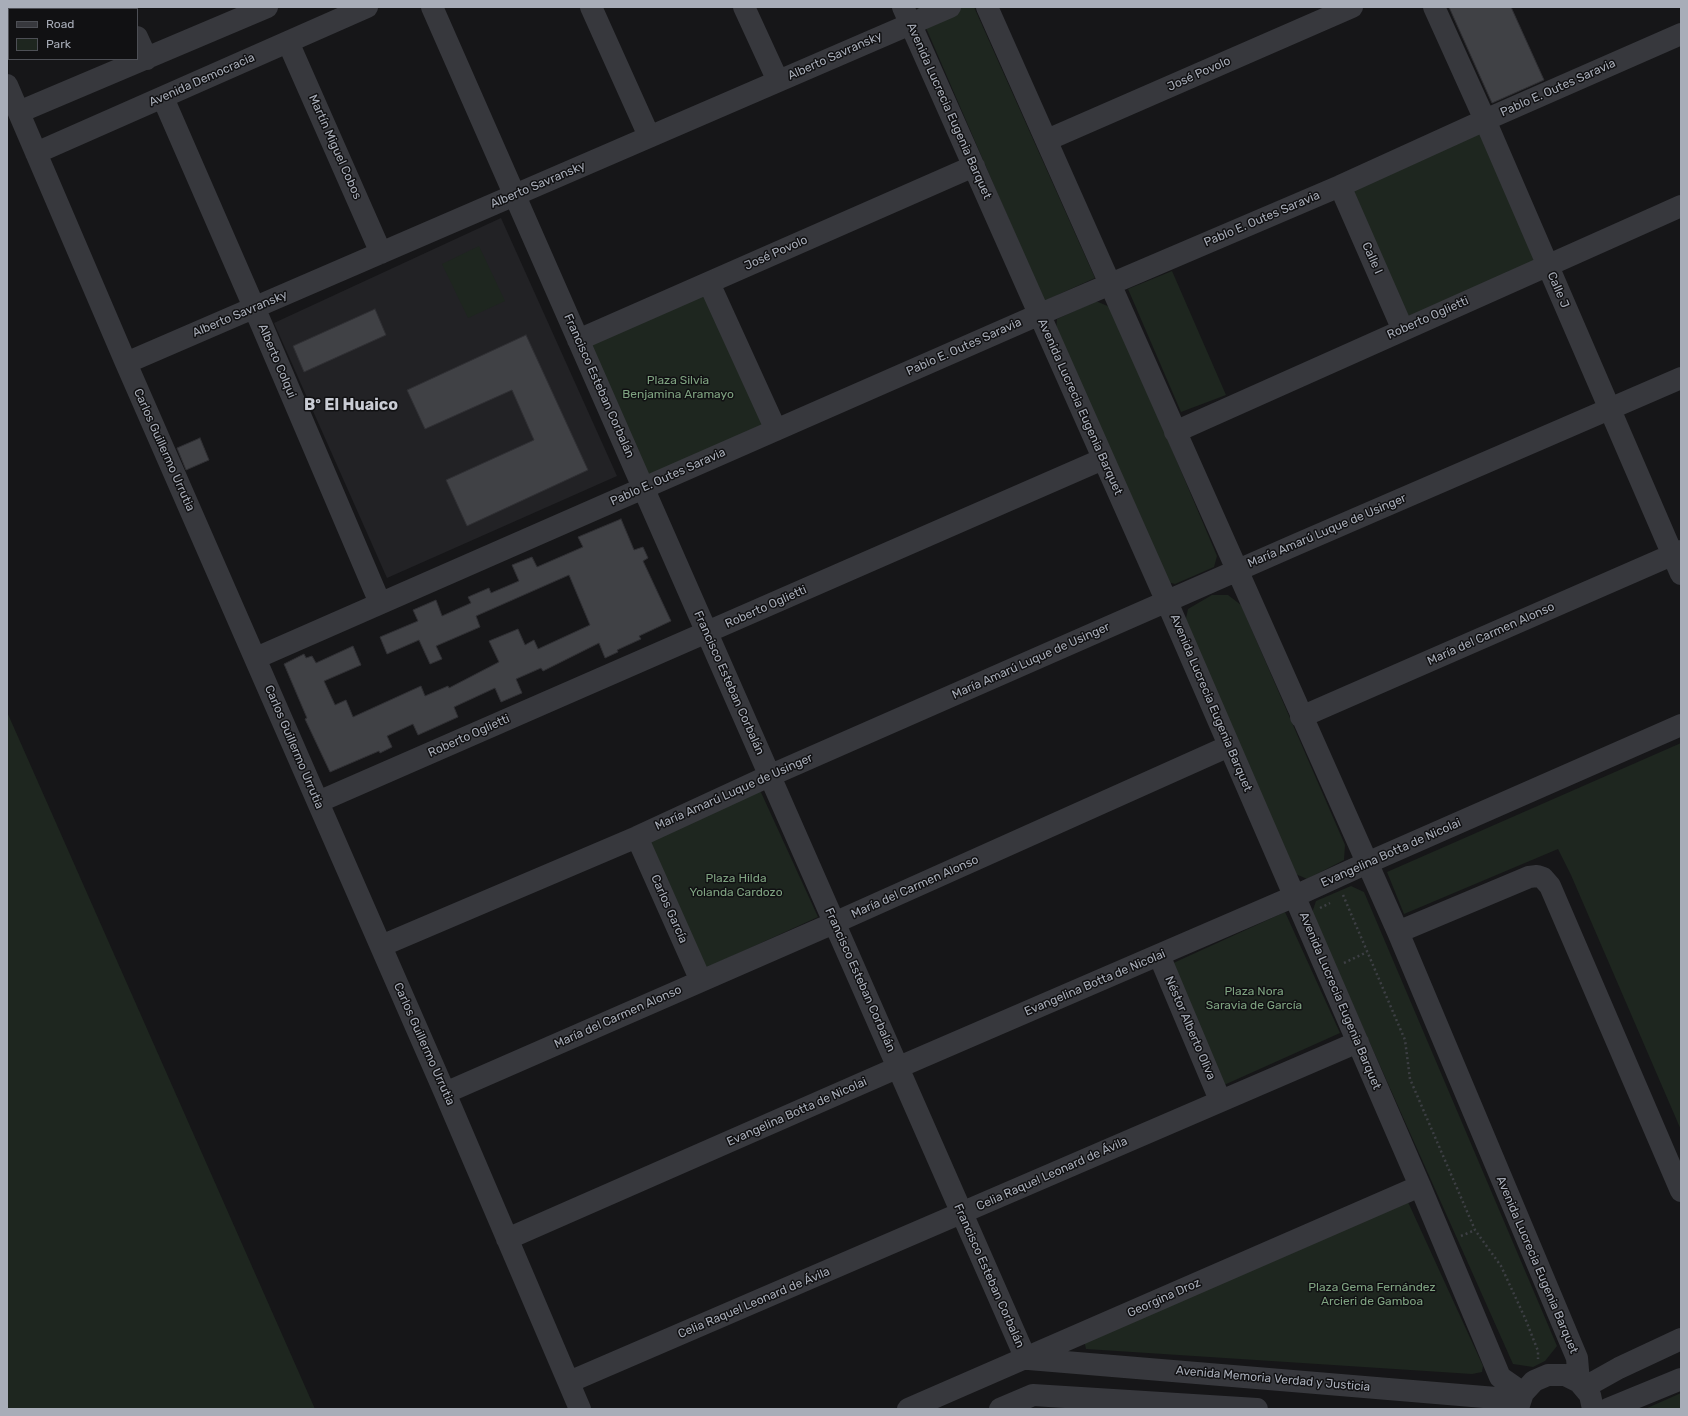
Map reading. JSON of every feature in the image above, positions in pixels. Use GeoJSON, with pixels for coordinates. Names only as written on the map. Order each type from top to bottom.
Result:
{"type":"FeatureCollection","features":[{"type":"Feature","properties":{"kind":"street"},"geometry":{"type":"LineString","coordinates":[[19,112],[267,7]]}},
{"type":"Feature","properties":{"kind":"street","name":"Avenida Democracia"},"geometry":{"type":"LineString","coordinates":[[36,153],[367,7]]}},
{"type":"Feature","properties":{"kind":"street","name":"Francisco Esteban Corbalán"},"geometry":{"type":"LineString","coordinates":[[432,7],[1026,1359]]}},
{"type":"Feature","properties":{"kind":"street"},"geometry":{"type":"LineString","coordinates":[[591,7],[649,136]]}},
{"type":"Feature","properties":{"kind":"street"},"geometry":{"type":"LineString","coordinates":[[744,7],[778,81]]}},
{"type":"Feature","properties":{"kind":"street","name":"Alberto Savransky"},"geometry":{"type":"LineString","coordinates":[[126,363],[778,81],[906,15],[950,7]]}},
{"type":"Feature","properties":{"kind":"street","name":"Avenida Lucrecia Eugenia Barquet"},"geometry":{"type":"LineString","coordinates":[[987,7],[1236,571],[1398,932],[1576,1358],[1582,1384]]}},
{"type":"Feature","properties":{"kind":"street","name":"José Povolo"},"geometry":{"type":"LineString","coordinates":[[1047,140],[1352,7]]}},
{"type":"Feature","properties":{"kind":"street","name":"Calle J"},"geometry":{"type":"LineString","coordinates":[[1434,7],[1485,120],[1610,409],[1677,552],[1681,574]]}},
{"type":"Feature","properties":{"kind":"street","name":"Avenida Lucrecia Eugenia Barquet"},"geometry":{"type":"LineString","coordinates":[[906,15],[1230,746],[1420,1186],[1500,1377],[1520,1401]]}},
{"type":"Feature","properties":{"kind":"street","name":"Pablo E. Outes Saravia"},"geometry":{"type":"LineString","coordinates":[[256,658],[1038,315],[1340,186],[1485,120],[1681,34]]}},
{"type":"Feature","properties":{"kind":"street"},"geometry":{"type":"LineString","coordinates":[[138,38],[147,58]]}},
{"type":"Feature","properties":{"kind":"street","name":"Martín Miguel Cobos"},"geometry":{"type":"LineString","coordinates":[[288,42],[381,253]]}},
{"type":"Feature","properties":{"kind":"street","name":"Carlos Guillermo Urrutia"},"geometry":{"type":"LineString","coordinates":[[7,86],[126,363],[445,1093],[580,1409]]}},
{"type":"Feature","properties":{"kind":"street","name":"Alberto Colqui"},"geometry":{"type":"LineString","coordinates":[[162,98],[254,308],[380,604]]}},
{"type":"Feature","properties":{"kind":"street","name":"José Povolo"},"geometry":{"type":"LineString","coordinates":[[578,340],[974,166]]}},
{"type":"Feature","properties":{"kind":"street","name":"Calle I"},"geometry":{"type":"LineString","coordinates":[[1340,186],[1403,330]]}},
{"type":"Feature","properties":{"kind":"street","name":"Roberto Oglietti"},"geometry":{"type":"LineString","coordinates":[[1175,432],[1547,264],[1681,206]]}},
{"type":"Feature","properties":{"kind":"street"},"geometry":{"type":"LineString","coordinates":[[709,283],[776,430]]}},
{"type":"Feature","properties":{"kind":"street","name":"María Amarú Luque de Usinger"},"geometry":{"type":"LineString","coordinates":[[381,946],[637,837],[769,776],[1681,378]]}},
{"type":"Feature","properties":{"kind":"street","name":"Roberto Oglietti"},"geometry":{"type":"LineString","coordinates":[[318,802],[707,633],[1103,458]]}},
{"type":"Feature","properties":{"kind":"street","name":"María del Carmen Alonso"},"geometry":{"type":"LineString","coordinates":[[1301,717],[1677,552]]}},
{"type":"Feature","properties":{"kind":"street","name":"Evangelina Botta de Nicolai"},"geometry":{"type":"LineString","coordinates":[[507,1239],[899,1067],[1295,896],[1681,725]]}},
{"type":"Feature","properties":{"kind":"street","name":"María del Carmen Alonso"},"geometry":{"type":"LineString","coordinates":[[445,1093],[834,923],[1230,746]]}},
{"type":"Feature","properties":{"kind":"street","name":"Carlos García"},"geometry":{"type":"LineString","coordinates":[[637,837],[701,981]]}},
{"type":"Feature","properties":{"kind":"street"},"geometry":{"type":"LineString","coordinates":[[1398,932],[1529,878],[1537,876],[1543,878],[1550,886],[1681,1191]]}},
{"type":"Feature","properties":{"kind":"street","name":"Néstor Alberto Oliva"},"geometry":{"type":"LineString","coordinates":[[1159,955],[1220,1100]]}},
{"type":"Feature","properties":{"kind":"street","name":"Celia Raquel Leonard de Ávila"},"geometry":{"type":"LineString","coordinates":[[569,1382],[1220,1100],[1358,1042]]}},
{"type":"Feature","properties":{"kind":"street","name":"Georgina Droz"},"geometry":{"type":"LineString","coordinates":[[908,1409],[1026,1359],[1420,1186]]}},
{"type":"Feature","properties":{"kind":"street"},"geometry":{"type":"LineString","coordinates":[[1582,1384],[1681,1339]]}},
{"type":"Feature","properties":{"kind":"street","name":"Avenida Memoria Verdad y Justicia"},"geometry":{"type":"LineString","coordinates":[[1026,1359],[1520,1401]]}},
{"type":"Feature","properties":{"kind":"street"},"geometry":{"type":"LineString","coordinates":[[1520,1401],[1534,1381],[1548,1374],[1564,1375],[1582,1384],[1590,1395],[1593,1409]]}},
{"type":"Feature","properties":{"kind":"street"},"geometry":{"type":"LineString","coordinates":[[1608,1409],[1681,1379]]}},
{"type":"Feature","properties":{"kind":"street"},"geometry":{"type":"LineString","coordinates":[[1000,1409],[1033,1395],[1257,1409]]}},
{"type":"Feature","properties":{"kind":"path"},"geometry":{"type":"LineString","coordinates":[[1336,877],[1405,1040],[1410,1078],[1475,1230],[1501,1266],[1525,1318],[1538,1351],[1538,1362]]}},
{"type":"Feature","properties":{"kind":"path"},"geometry":{"type":"LineString","coordinates":[[1327,970],[1367,952]]}},
{"type":"Feature","properties":{"kind":"shaded area"},"geometry":{"type":"Polygon","coordinates":[[[501,218],[617,476],[387,578],[274,323],[501,218]]]}},
{"type":"Feature","properties":{"kind":"green space"},"geometry":{"type":"Polygon","coordinates":[[[917,7],[974,7],[1095,278],[1044,301],[917,7]]]}},
{"type":"Feature","properties":{"kind":"green space"},"geometry":{"type":"Polygon","coordinates":[[[1482,131],[1539,261],[1406,319],[1349,189],[1482,131]]]}},
{"type":"Feature","properties":{"kind":"green space"},"geometry":{"type":"Polygon","coordinates":[[[479,246],[505,301],[468,318],[442,264],[479,246]]]}},
{"type":"Feature","properties":{"kind":"green space"},"geometry":{"type":"Polygon","coordinates":[[[1172,271],[1226,395],[1181,412],[1128,289],[1172,271]]]}},
{"type":"Feature","properties":{"kind":"green space","name":"Plaza Silvia Benjamina Aramayo"},"geometry":{"type":"Polygon","coordinates":[[[709,283],[776,430],[643,488],[578,340],[709,283]]]}},
{"type":"Feature","properties":{"kind":"green space"},"geometry":{"type":"Polygon","coordinates":[[[1096,301],[1112,308],[1217,556],[1214,567],[1175,584],[1164,581],[1056,331],[1057,319],[1096,301]]]}},
{"type":"Feature","properties":{"kind":"green space"},"geometry":{"type":"Polygon","coordinates":[[[1212,595],[1228,595],[1241,605],[1345,845],[1344,860],[1307,879],[1291,872],[1184,628],[1188,609],[1212,595]]]}},
{"type":"Feature","properties":{"kind":"green space"},"geometry":{"type":"Polygon","coordinates":[[[7,712],[315,1409],[7,1409],[7,712]]]}},
{"type":"Feature","properties":{"kind":"green space"},"geometry":{"type":"Polygon","coordinates":[[[1681,743],[1681,1130],[1571,875],[1558,849],[1404,914],[1387,872],[1681,743]]]}},
{"type":"Feature","properties":{"kind":"green space","name":"Plaza Hilda Yolanda Cardozo"},"geometry":{"type":"Polygon","coordinates":[[[759,788],[818,917],[706,968],[647,839],[759,788]]]}},
{"type":"Feature","properties":{"kind":"green space"},"geometry":{"type":"Polygon","coordinates":[[[1351,886],[1364,892],[1557,1346],[1545,1361],[1533,1367],[1513,1364],[1312,913],[1316,901],[1351,886]]]}},
{"type":"Feature","properties":{"kind":"green space","name":"Plaza Nora Saravia de García"},"geometry":{"type":"Polygon","coordinates":[[[1285,912],[1340,1033],[1224,1085],[1169,965],[1285,912]]]}},
{"type":"Feature","properties":{"kind":"green space","name":"Plaza Gema Fernández Arcieri de Gamboa"},"geometry":{"type":"Polygon","coordinates":[[[1408,1202],[1483,1366],[1482,1372],[1472,1374],[1086,1349],[1084,1340],[1408,1202]]]}},
{"type":"Feature","properties":{"kind":"green space"},"geometry":{"type":"Polygon","coordinates":[[[1681,1393],[1681,1409],[1645,1409],[1681,1393]]]}},
{"type":"Feature","properties":{"kind":"building"},"geometry":{"type":"Polygon","coordinates":[[[1449,7],[1511,7],[1544,80],[1492,103],[1449,7]]]}},
{"type":"Feature","properties":{"kind":"building"},"geometry":{"type":"Polygon","coordinates":[[[375,309],[386,335],[304,372],[293,346],[375,309]]]}},
{"type":"Feature","properties":{"kind":"building"},"geometry":{"type":"Polygon","coordinates":[[[526,335],[588,470],[467,526],[446,480],[534,440],[512,390],[425,429],[407,390],[526,335]]]}},
{"type":"Feature","properties":{"kind":"building"},"geometry":{"type":"Polygon","coordinates":[[[200,438],[209,460],[186,470],[177,448],[200,438]]]}},
{"type":"Feature","properties":{"kind":"building"},"geometry":{"type":"Polygon","coordinates":[[[621,519],[634,550],[643,547],[648,558],[643,561],[671,621],[639,636],[641,639],[617,650],[618,652],[605,658],[599,643],[543,671],[541,668],[516,679],[522,693],[501,702],[495,688],[454,707],[458,717],[418,735],[413,724],[387,736],[392,747],[330,772],[305,719],[307,718],[284,664],[304,654],[306,658],[312,656],[316,663],[353,646],[361,665],[324,681],[335,705],[346,700],[353,717],[421,686],[425,696],[448,686],[449,688],[499,662],[489,641],[518,629],[525,645],[534,640],[538,649],[590,625],[569,575],[476,616],[480,627],[436,646],[442,659],[430,664],[419,640],[387,654],[380,637],[418,621],[413,610],[436,600],[442,616],[471,603],[468,597],[489,588],[491,593],[519,581],[512,565],[532,557],[537,567],[583,547],[578,537],[621,519]]]}},
{"type":"Feature","properties":{"kind":"district","name":"Bº El Huaico"},"geometry":{"type":"Point","coordinates":[351,405]}}]}
